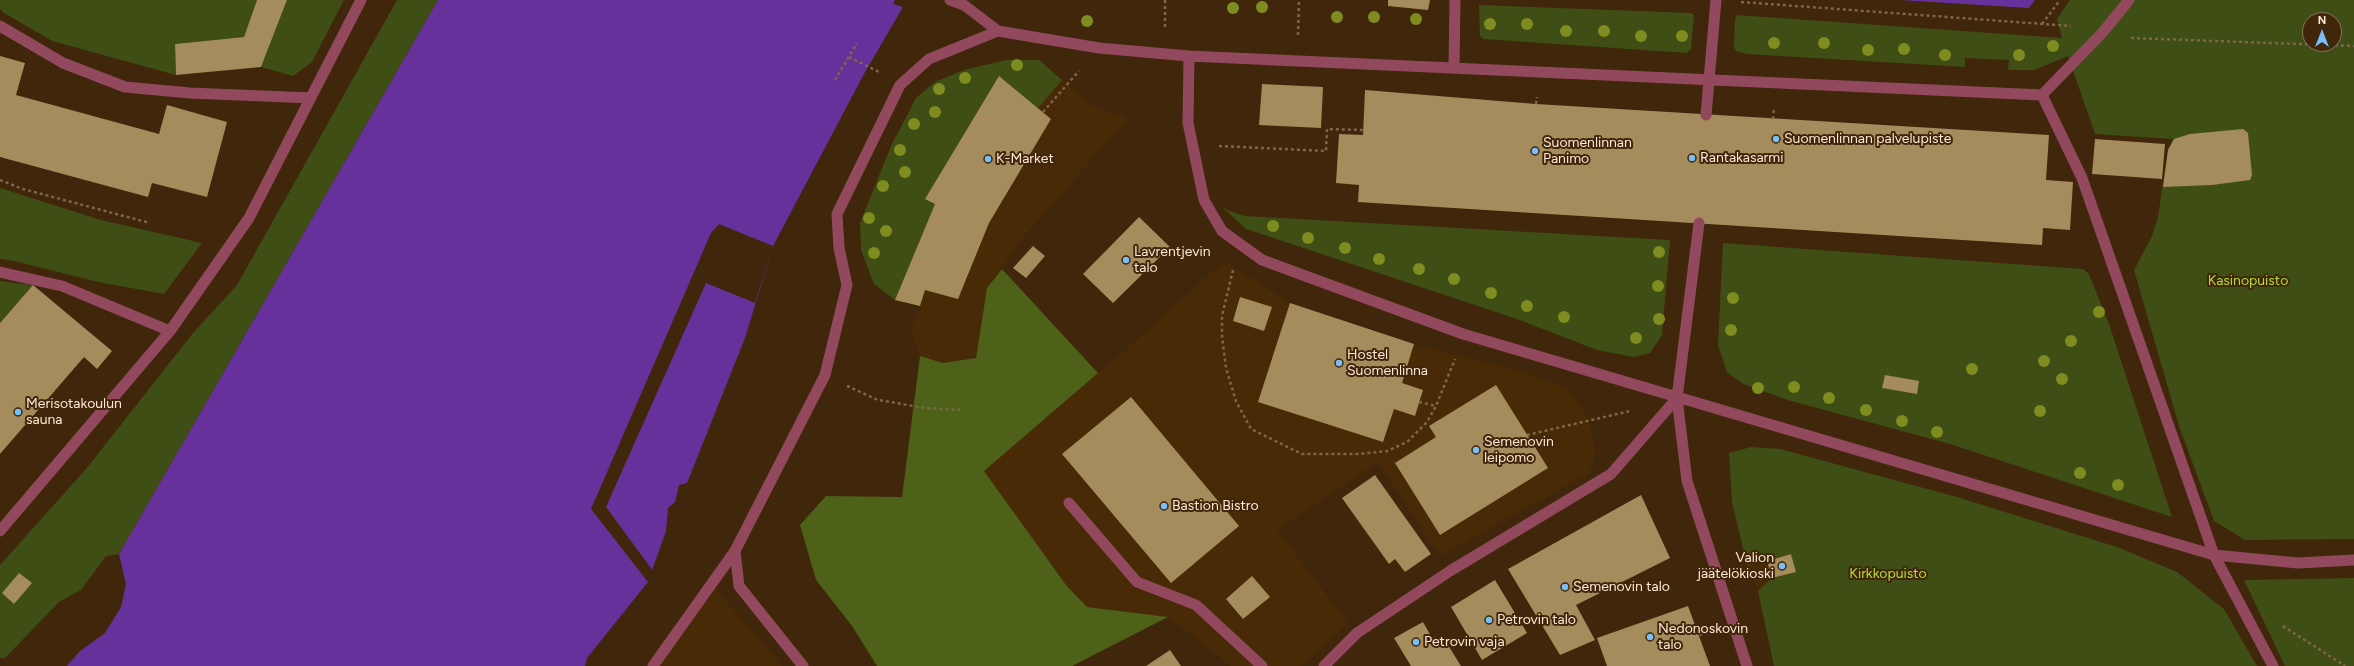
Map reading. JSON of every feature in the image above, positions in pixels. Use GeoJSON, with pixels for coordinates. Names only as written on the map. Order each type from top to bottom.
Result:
{"type":"FeatureCollection","features":[{"type":"Feature","properties":{"kind":"lane"},"geometry":{"type":"LineString","coordinates":[[0,531],[170,331],[249,218],[361,0]]}},
{"type":"Feature","properties":{"kind":"lane"},"geometry":{"type":"LineString","coordinates":[[950,0],[964,5],[998,30],[1099,48],[1189,56],[1708,81],[2042,95],[2103,32],[2129,0]]}},
{"type":"Feature","properties":{"kind":"lane"},"geometry":{"type":"LineString","coordinates":[[1454,68],[1455,0]]}},
{"type":"Feature","properties":{"kind":"lane"},"geometry":{"type":"LineString","coordinates":[[1706,115],[1716,0]]}},
{"type":"Feature","properties":{"kind":"lane"},"geometry":{"type":"LineString","coordinates":[[0,26],[63,63],[125,87],[190,93],[311,98]]}},
{"type":"Feature","properties":{"kind":"lane"},"geometry":{"type":"LineString","coordinates":[[653,666],[735,551],[825,376],[847,285],[839,248],[837,214],[900,85],[929,59],[998,30]]}},
{"type":"Feature","properties":{"kind":"lane"},"geometry":{"type":"LineString","coordinates":[[1189,56],[1188,123],[1204,200],[1222,231],[1262,260],[1463,334],[2214,555],[2298,563],[2354,560]]}},
{"type":"Feature","properties":{"kind":"lane"},"geometry":{"type":"LineString","coordinates":[[2042,95],[2082,178],[2214,555],[2272,666]]}},
{"type":"Feature","properties":{"kind":"lane"},"geometry":{"type":"LineString","coordinates":[[1699,223],[1677,398],[1687,481],[1747,666]]}},
{"type":"Feature","properties":{"kind":"lane"},"geometry":{"type":"LineString","coordinates":[[0,272],[62,286],[170,331]]}},
{"type":"Feature","properties":{"kind":"lane"},"geometry":{"type":"LineString","coordinates":[[1324,666],[1357,633],[1450,571],[1611,474],[1677,398]]}},
{"type":"Feature","properties":{"kind":"lane"},"geometry":{"type":"LineString","coordinates":[[1069,503],[1137,582],[1196,605],[1262,666]]}},
{"type":"Feature","properties":{"kind":"lane"},"geometry":{"type":"LineString","coordinates":[[735,551],[739,586],[804,666]]}},
{"type":"Feature","properties":{"kind":"path"},"geometry":{"type":"LineString","coordinates":[[1297,62],[1299,0]]}},
{"type":"Feature","properties":{"kind":"path"},"geometry":{"type":"LineString","coordinates":[[1716,0],[2042,24],[2103,32]]}},
{"type":"Feature","properties":{"kind":"path"},"geometry":{"type":"LineString","coordinates":[[2042,24],[2060,0]]}},
{"type":"Feature","properties":{"kind":"path"},"geometry":{"type":"LineString","coordinates":[[2135,39],[2354,46]]}},
{"type":"Feature","properties":{"kind":"path"},"geometry":{"type":"LineString","coordinates":[[835,80],[857,43]]}},
{"type":"Feature","properties":{"kind":"path"},"geometry":{"type":"LineString","coordinates":[[1043,112],[1099,48]]}},
{"type":"Feature","properties":{"kind":"path"},"geometry":{"type":"LineString","coordinates":[[849,57],[874,68]]}},
{"type":"Feature","properties":{"kind":"path"},"geometry":{"type":"LineString","coordinates":[[1192,144],[1326,151],[1327,129],[1363,130]]}},
{"type":"Feature","properties":{"kind":"path"},"geometry":{"type":"LineString","coordinates":[[0,180],[23,189],[150,223]]}},
{"type":"Feature","properties":{"kind":"path"},"geometry":{"type":"LineString","coordinates":[[1242,245],[1229,278],[1222,316],[1222,336],[1226,368],[1234,395],[1251,429],[1302,454],[1359,454],[1387,451],[1407,442],[1427,422],[1436,406],[1463,334]]}},
{"type":"Feature","properties":{"kind":"path"},"geometry":{"type":"LineString","coordinates":[[825,376],[878,400],[925,408],[961,410]]}},
{"type":"Feature","properties":{"kind":"path"},"geometry":{"type":"LineString","coordinates":[[1419,402],[1436,406]]}},
{"type":"Feature","properties":{"kind":"path"},"geometry":{"type":"LineString","coordinates":[[1527,435],[1577,424]]}},
{"type":"Feature","properties":{"kind":"shaded area"},"geometry":{"type":"Polygon","coordinates":[[[438,0],[895,0],[893,4],[903,7],[864,74],[773,246],[745,338],[687,483],[679,485],[675,502],[668,508],[666,531],[648,582],[587,658],[585,666],[67,666],[80,651],[105,633],[121,607],[126,584],[119,554],[438,0]]]}},
{"type":"Feature","properties":{"kind":"shaded area"},"geometry":{"type":"Polygon","coordinates":[[[1900,0],[2035,0],[2029,8],[1900,0]]]}},
{"type":"Feature","properties":{"kind":"shaded area"},"geometry":{"type":"Polygon","coordinates":[[[1006,60],[1039,60],[1093,106],[1128,118],[1021,240],[987,288],[976,358],[943,363],[920,356],[911,329],[920,306],[895,300],[874,284],[861,250],[860,223],[891,146],[916,98],[935,82],[964,70],[1006,60]]]}},
{"type":"Feature","properties":{"kind":"shaded area"},"geometry":{"type":"Polygon","coordinates":[[[1224,261],[1290,303],[1414,344],[1530,374],[1566,388],[1588,416],[1595,447],[1594,461],[1589,473],[1440,556],[1378,462],[1277,530],[1348,623],[1301,666],[1231,666],[1168,617],[1087,607],[1066,585],[983,471],[1123,352],[1224,261]]]}},
{"type":"Feature","properties":{"kind":"shaded area"},"geometry":{"type":"Polygon","coordinates":[[[1794,546],[1802,578],[1758,591],[1747,565],[1794,546]]]}},
{"type":"Feature","properties":{"kind":"shaded area"},"geometry":{"type":"Polygon","coordinates":[[[716,589],[774,657],[783,666],[659,666],[716,589]]]}},
{"type":"Feature","properties":{"kind":"green space"},"geometry":{"type":"Polygon","coordinates":[[[0,0],[257,0],[244,37],[175,44],[176,75],[52,41],[4,13],[0,9],[0,0]]]}},
{"type":"Feature","properties":{"kind":"green space"},"geometry":{"type":"Polygon","coordinates":[[[287,0],[344,0],[312,62],[293,76],[261,67],[287,0]]]}},
{"type":"Feature","properties":{"kind":"green space"},"geometry":{"type":"Polygon","coordinates":[[[397,0],[438,0],[119,554],[106,556],[81,590],[59,602],[5,658],[0,658],[0,565],[86,469],[193,333],[237,285],[397,0]]]}},
{"type":"Feature","properties":{"kind":"green space","name":"Kasinopuisto"},"geometry":{"type":"Polygon","coordinates":[[[2070,0],[2354,0],[2354,539],[2245,540],[2214,521],[2179,426],[2134,270],[2152,236],[2158,217],[2168,150],[2173,139],[2095,134],[2068,56],[2034,70],[2008,70],[2009,60],[1965,58],[1965,67],[1747,54],[1736,51],[1734,48],[1735,19],[1737,15],[2062,38],[2057,19],[2070,0]]]}},
{"type":"Feature","properties":{"kind":"green space"},"geometry":{"type":"Polygon","coordinates":[[[1479,5],[1691,13],[1694,15],[1691,49],[1687,53],[1483,39],[1480,36],[1479,5]]]}},
{"type":"Feature","properties":{"kind":"green space"},"geometry":{"type":"Polygon","coordinates":[[[1006,60],[1039,60],[1062,80],[1038,108],[999,76],[926,198],[935,204],[895,300],[874,284],[861,250],[860,223],[891,146],[916,98],[935,82],[964,70],[1006,60]]]}},
{"type":"Feature","properties":{"kind":"green space"},"geometry":{"type":"Polygon","coordinates":[[[0,188],[101,220],[202,243],[164,294],[98,282],[14,261],[0,259],[0,188]]]}},
{"type":"Feature","properties":{"kind":"green space"},"geometry":{"type":"Polygon","coordinates":[[[1220,205],[1229,211],[1245,216],[1670,240],[1662,335],[1650,353],[1634,357],[1597,350],[1517,319],[1246,229],[1220,205]]]}},
{"type":"Feature","properties":{"kind":"green space"},"geometry":{"type":"Polygon","coordinates":[[[1723,243],[2083,269],[2089,274],[2109,324],[2172,517],[1950,444],[1791,401],[1743,384],[1727,372],[1718,345],[1723,243]]]}},
{"type":"Feature","properties":{"kind":"green space"},"geometry":{"type":"Polygon","coordinates":[[[1002,269],[1098,373],[984,471],[1066,585],[1087,607],[1168,617],[1072,666],[877,666],[852,626],[816,580],[800,525],[826,496],[902,497],[920,356],[943,363],[976,358],[987,288],[1002,269]]]}},
{"type":"Feature","properties":{"kind":"green space"},"geometry":{"type":"Polygon","coordinates":[[[0,281],[33,285],[0,323],[0,281]]]}},
{"type":"Feature","properties":{"kind":"green space","name":"Kirkkopuisto"},"geometry":{"type":"Polygon","coordinates":[[[1751,447],[1780,449],[1957,497],[2120,548],[2177,572],[2224,609],[2257,666],[1774,666],[1758,591],[1772,578],[1796,572],[1791,554],[1747,565],[1732,502],[1729,453],[1751,447]]]}},
{"type":"Feature","properties":{"kind":"green space"},"geometry":{"type":"Polygon","coordinates":[[[2354,578],[2354,666],[2285,666],[2244,580],[2354,578]]]}},
{"type":"Feature","properties":{"kind":"pier"},"geometry":{"type":"Polygon","coordinates":[[[719,224],[773,246],[755,303],[706,283],[606,507],[653,571],[648,582],[591,509],[711,233],[719,224]]]}},
{"type":"Feature","properties":{"kind":"building"},"geometry":{"type":"Polygon","coordinates":[[[257,0],[287,0],[261,67],[176,75],[175,44],[244,37],[257,0]]]}},
{"type":"Feature","properties":{"kind":"building"},"geometry":{"type":"Polygon","coordinates":[[[1388,0],[1430,0],[1428,10],[1388,6],[1388,0]]]}},
{"type":"Feature","properties":{"kind":"building"},"geometry":{"type":"Polygon","coordinates":[[[0,56],[25,63],[16,95],[159,134],[167,105],[227,122],[207,197],[152,183],[148,197],[0,157],[0,56]]]}},
{"type":"Feature","properties":{"kind":"building","name":"K-Market"},"geometry":{"type":"Polygon","coordinates":[[[999,76],[1051,119],[989,223],[958,299],[925,290],[920,306],[895,300],[935,204],[925,199],[999,76]]]}},
{"type":"Feature","properties":{"kind":"building"},"geometry":{"type":"Polygon","coordinates":[[[1262,84],[1323,87],[1321,128],[1259,125],[1262,84]]]}},
{"type":"Feature","properties":{"kind":"building","name":"Rantakasarmi"},"geometry":{"type":"Polygon","coordinates":[[[1365,90],[1536,104],[2049,135],[2046,180],[2073,182],[2070,230],[2043,228],[2042,245],[1358,202],[1359,185],[1336,183],[1339,134],[1363,135],[1365,90]]]}},
{"type":"Feature","properties":{"kind":"building"},"geometry":{"type":"Polygon","coordinates":[[[2243,129],[2248,133],[2252,175],[2250,180],[2212,185],[2163,187],[2168,150],[2174,139],[2190,134],[2243,129]]]}},
{"type":"Feature","properties":{"kind":"building"},"geometry":{"type":"Polygon","coordinates":[[[2095,139],[2165,144],[2162,179],[2092,174],[2095,139]]]}},
{"type":"Feature","properties":{"kind":"building","name":"Lavrentjevin talo"},"geometry":{"type":"Polygon","coordinates":[[[1139,217],[1170,247],[1113,303],[1083,274],[1139,217]]]}},
{"type":"Feature","properties":{"kind":"building"},"geometry":{"type":"Polygon","coordinates":[[[1033,246],[1045,256],[1026,278],[1013,268],[1033,246]]]}},
{"type":"Feature","properties":{"kind":"building","name":"Merisotakoulun sauna"},"geometry":{"type":"Polygon","coordinates":[[[33,285],[112,351],[97,369],[84,357],[0,454],[0,323],[33,285]]]}},
{"type":"Feature","properties":{"kind":"building"},"geometry":{"type":"Polygon","coordinates":[[[1240,297],[1272,307],[1264,331],[1233,321],[1240,297]]]}},
{"type":"Feature","properties":{"kind":"building","name":"Hostel Suomenlinna"},"geometry":{"type":"Polygon","coordinates":[[[1290,303],[1414,344],[1402,383],[1423,390],[1415,416],[1394,409],[1383,442],[1258,402],[1290,303]]]}},
{"type":"Feature","properties":{"kind":"building"},"geometry":{"type":"Polygon","coordinates":[[[1885,375],[1919,381],[1917,394],[1882,388],[1885,375]]]}},
{"type":"Feature","properties":{"kind":"building","name":"Semenovin leipomo"},"geometry":{"type":"Polygon","coordinates":[[[1496,385],[1548,468],[1440,535],[1395,463],[1436,437],[1429,426],[1496,385]]]}},
{"type":"Feature","properties":{"kind":"building","name":"Bastion Bistro"},"geometry":{"type":"Polygon","coordinates":[[[1131,397],[1239,526],[1171,583],[1062,454],[1131,397]]]}},
{"type":"Feature","properties":{"kind":"building"},"geometry":{"type":"Polygon","coordinates":[[[1375,475],[1431,554],[1405,572],[1395,559],[1389,564],[1342,498],[1375,475]]]}},
{"type":"Feature","properties":{"kind":"building","name":"Semenovin talo"},"geometry":{"type":"Polygon","coordinates":[[[1641,495],[1670,558],[1576,605],[1595,640],[1560,655],[1508,569],[1641,495]]]}},
{"type":"Feature","properties":{"kind":"building","name":"Valion jäätelökioski"},"geometry":{"type":"Polygon","coordinates":[[[1791,554],[1796,572],[1772,578],[1767,561],[1791,554]]]}},
{"type":"Feature","properties":{"kind":"building"},"geometry":{"type":"Polygon","coordinates":[[[19,573],[32,583],[14,604],[2,593],[19,573]]]}},
{"type":"Feature","properties":{"kind":"building"},"geometry":{"type":"Polygon","coordinates":[[[1252,576],[1270,597],[1243,619],[1226,599],[1252,576]]]}},
{"type":"Feature","properties":{"kind":"building","name":"Petrovin talo"},"geometry":{"type":"Polygon","coordinates":[[[1495,580],[1527,633],[1482,660],[1451,607],[1495,580]]]}},
{"type":"Feature","properties":{"kind":"building","name":"Nedonoskovin talo"},"geometry":{"type":"Polygon","coordinates":[[[1688,606],[1710,666],[1607,666],[1597,638],[1688,606]]]}},
{"type":"Feature","properties":{"kind":"building","name":"Petrovin vaja"},"geometry":{"type":"Polygon","coordinates":[[[1423,622],[1436,645],[1445,640],[1461,666],[1411,666],[1394,638],[1423,622]]]}},
{"type":"Feature","properties":{"kind":"building"},"geometry":{"type":"Polygon","coordinates":[[[1170,650],[1181,666],[1146,666],[1170,650]]]}},
{"type":"Feature","properties":{"kind":"place","name":"Suomenlinnan palvelupiste"},"geometry":{"type":"Point","coordinates":[1776,139]}},
{"type":"Feature","properties":{"kind":"place","name":"Suomenlinnan Panimo"},"geometry":{"type":"Point","coordinates":[1535,151]}},
{"type":"Feature","properties":{"kind":"place","name":"Rantakasarmi"},"geometry":{"type":"Point","coordinates":[1692,158]}},
{"type":"Feature","properties":{"kind":"place","name":"K-Market"},"geometry":{"type":"Point","coordinates":[988,159]}},
{"type":"Feature","properties":{"kind":"place","name":"Lavrentjevin talo"},"geometry":{"type":"Point","coordinates":[1126,260]}},
{"type":"Feature","properties":{"kind":"place","name":"Hostel Suomenlinna"},"geometry":{"type":"Point","coordinates":[1339,363]}},
{"type":"Feature","properties":{"kind":"place","name":"Merisotakoulun sauna"},"geometry":{"type":"Point","coordinates":[18,412]}},
{"type":"Feature","properties":{"kind":"place","name":"Semenovin leipomo"},"geometry":{"type":"Point","coordinates":[1476,450]}},
{"type":"Feature","properties":{"kind":"place","name":"Bastion Bistro"},"geometry":{"type":"Point","coordinates":[1164,506]}},
{"type":"Feature","properties":{"kind":"place","name":"Valion jäätelökioski"},"geometry":{"type":"Point","coordinates":[1782,566]}},
{"type":"Feature","properties":{"kind":"place","name":"Semenovin talo"},"geometry":{"type":"Point","coordinates":[1565,587]}},
{"type":"Feature","properties":{"kind":"place","name":"Petrovin talo"},"geometry":{"type":"Point","coordinates":[1489,620]}},
{"type":"Feature","properties":{"kind":"place","name":"Nedonoskovin talo"},"geometry":{"type":"Point","coordinates":[1650,637]}},
{"type":"Feature","properties":{"kind":"place","name":"Petrovin vaja"},"geometry":{"type":"Point","coordinates":[1416,642]}}]}
